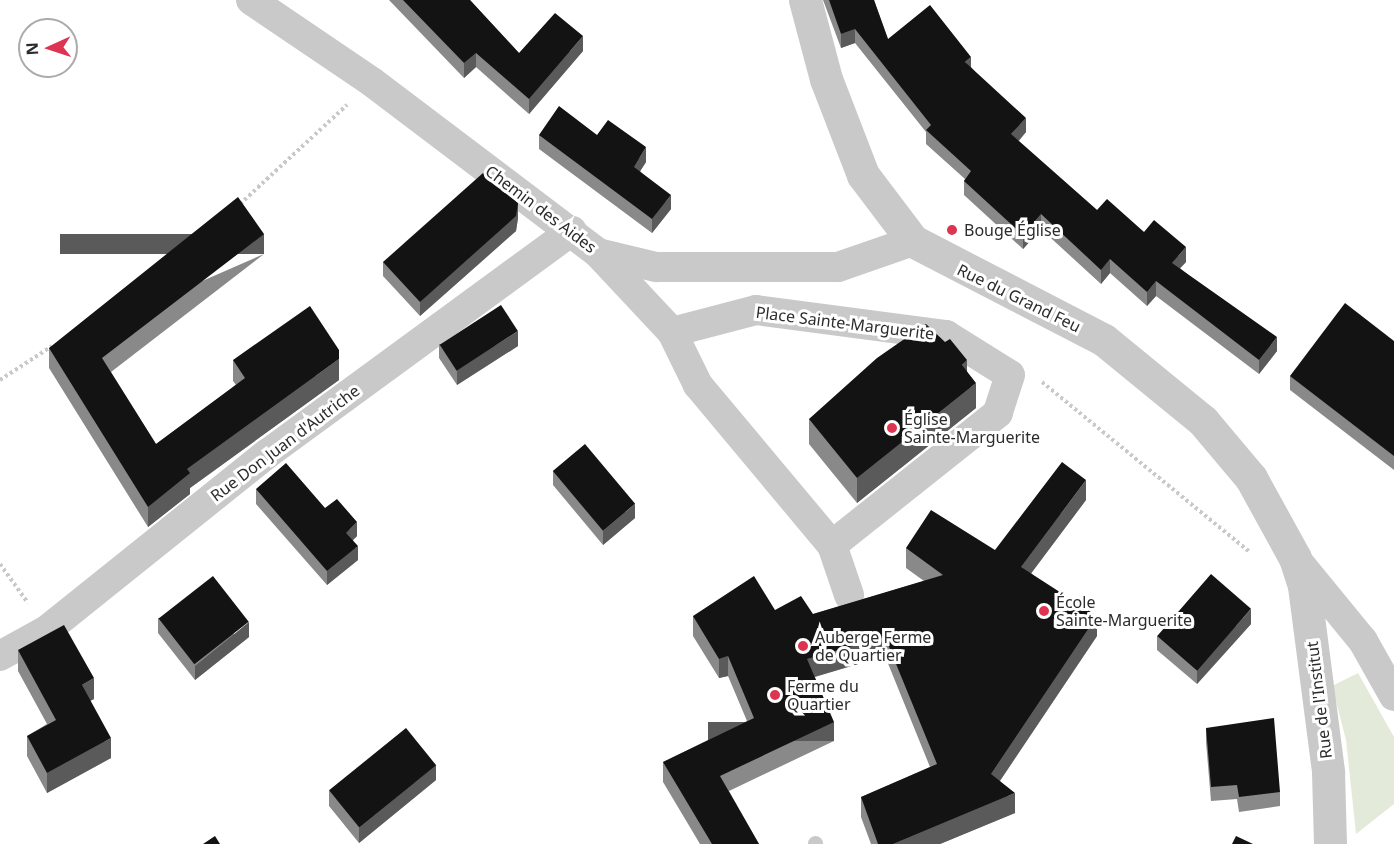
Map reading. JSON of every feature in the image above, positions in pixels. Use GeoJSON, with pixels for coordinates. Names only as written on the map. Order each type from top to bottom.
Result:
{"type":"FeatureCollection","features":[{"type":"Feature","properties":{"kind":"street","name":"Chemin des Aides"},"geometry":{"type":"LineString","coordinates":[[251,0],[372,82],[572,231],[598,253],[656,267],[838,267],[913,241]]}},
{"type":"Feature","properties":{"kind":"street","name":"Rue du Grand Feu"},"geometry":{"type":"LineString","coordinates":[[805,0],[826,79],[863,175],[913,241],[1104,340],[1194,413],[1251,478],[1296,558]]}},
{"type":"Feature","properties":{"kind":"street","name":"Rue Don Juan d'Autriche"},"geometry":{"type":"LineString","coordinates":[[0,656],[48,630],[267,454],[572,231]]}},
{"type":"Feature","properties":{"kind":"street"},"geometry":{"type":"LineString","coordinates":[[598,253],[672,332],[698,385],[832,545],[849,595]]}},
{"type":"Feature","properties":{"kind":"street","name":"Place Sainte-Marguerite"},"geometry":{"type":"LineString","coordinates":[[672,332],[756,310],[946,335],[1010,375]]}},
{"type":"Feature","properties":{"kind":"street"},"geometry":{"type":"LineString","coordinates":[[832,545],[998,412],[1010,375]]}},
{"type":"Feature","properties":{"kind":"street"},"geometry":{"type":"LineString","coordinates":[[1296,558],[1363,641],[1394,696]]}},
{"type":"Feature","properties":{"kind":"street","name":"Rue de l'Institut"},"geometry":{"type":"LineString","coordinates":[[1296,558],[1318,685],[1330,844]]}},
{"type":"Feature","properties":{"kind":"path"},"geometry":{"type":"LineString","coordinates":[[235,209],[372,82]]}},
{"type":"Feature","properties":{"kind":"path"},"geometry":{"type":"LineString","coordinates":[[0,380],[60,340]]}},
{"type":"Feature","properties":{"kind":"path"},"geometry":{"type":"LineString","coordinates":[[1010,375],[1040,380],[1253,554]]}},
{"type":"Feature","properties":{"kind":"path"},"geometry":{"type":"LineString","coordinates":[[0,564],[48,630]]}},
{"type":"Feature","properties":{"kind":"green space"},"geometry":{"type":"Polygon","coordinates":[[[1358,673],[1394,737],[1394,804],[1356,834],[1346,740],[1332,686],[1358,673]]]}},
{"type":"Feature","properties":{"kind":"building"},"geometry":{"type":"Polygon","coordinates":[[[403,0],[470,0],[519,53],[555,13],[583,36],[529,99],[476,53],[464,63],[403,0]]]}},
{"type":"Feature","properties":{"kind":"building"},"geometry":{"type":"Polygon","coordinates":[[[829,0],[874,0],[888,39],[930,5],[971,57],[965,62],[1026,118],[1011,134],[1097,210],[1107,199],[1144,232],[1154,220],[1186,247],[1172,263],[1277,337],[1259,360],[1156,281],[1147,292],[1110,259],[1101,270],[1041,214],[1023,235],[964,181],[971,171],[926,130],[931,125],[855,29],[841,34],[829,0]]]}},
{"type":"Feature","properties":{"kind":"building"},"geometry":{"type":"Polygon","coordinates":[[[559,106],[597,135],[608,120],[646,147],[634,167],[671,195],[652,219],[539,135],[559,106]]]}},
{"type":"Feature","properties":{"kind":"building"},"geometry":{"type":"Polygon","coordinates":[[[483,173],[518,203],[516,216],[420,302],[383,262],[483,173]]]}},
{"type":"Feature","properties":{"kind":"building"},"geometry":{"type":"Polygon","coordinates":[[[238,197],[264,234],[102,358],[156,444],[245,378],[233,360],[310,306],[339,350],[339,359],[187,469],[190,473],[148,507],[49,348],[238,197]]]}},
{"type":"Feature","properties":{"kind":"building"},"geometry":{"type":"Polygon","coordinates":[[[1345,303],[1394,341],[1394,456],[1290,376],[1345,303]]]}},
{"type":"Feature","properties":{"kind":"building"},"geometry":{"type":"Polygon","coordinates":[[[501,305],[518,331],[457,371],[440,345],[501,305]]]}},
{"type":"Feature","properties":{"kind":"building","name":"Église Sainte-Marguerite"},"geometry":{"type":"Polygon","coordinates":[[[926,324],[945,342],[950,339],[967,360],[962,365],[976,383],[857,478],[809,419],[877,358],[926,324]]]}},
{"type":"Feature","properties":{"kind":"building"},"geometry":{"type":"Polygon","coordinates":[[[585,444],[635,504],[603,531],[553,471],[585,444]]]}},
{"type":"Feature","properties":{"kind":"building"},"geometry":{"type":"Polygon","coordinates":[[[1062,462],[1086,480],[1021,567],[1097,616],[991,774],[1015,793],[893,844],[878,844],[861,797],[937,764],[885,637],[807,659],[834,722],[720,776],[759,844],[712,844],[663,762],[754,718],[728,656],[719,659],[693,616],[754,576],[775,610],[801,596],[813,614],[943,575],[906,548],[931,510],[995,550],[1062,462]]]}},
{"type":"Feature","properties":{"kind":"building"},"geometry":{"type":"Polygon","coordinates":[[[286,463],[325,508],[337,499],[357,522],[346,533],[358,546],[327,571],[256,489],[286,463]]]}},
{"type":"Feature","properties":{"kind":"building"},"geometry":{"type":"Polygon","coordinates":[[[1211,574],[1251,609],[1197,671],[1157,636],[1211,574]]]}},
{"type":"Feature","properties":{"kind":"building"},"geometry":{"type":"Polygon","coordinates":[[[213,576],[249,622],[194,664],[159,618],[213,576]]]}},
{"type":"Feature","properties":{"kind":"building"},"geometry":{"type":"Polygon","coordinates":[[[64,625],[94,678],[82,685],[111,738],[47,773],[27,736],[56,720],[18,650],[64,625]]]}},
{"type":"Feature","properties":{"kind":"building"},"geometry":{"type":"Polygon","coordinates":[[[1274,718],[1280,792],[1239,797],[1237,785],[1211,787],[1206,728],[1274,718]]]}},
{"type":"Feature","properties":{"kind":"building"},"geometry":{"type":"Polygon","coordinates":[[[406,728],[436,765],[359,828],[329,790],[406,728]]]}},
{"type":"Feature","properties":{"kind":"building"},"geometry":{"type":"Polygon","coordinates":[[[215,836],[220,844],[203,844],[215,836]]]}},
{"type":"Feature","properties":{"kind":"building"},"geometry":{"type":"Polygon","coordinates":[[[1236,836],[1253,844],[1232,844],[1236,836]]]}},
{"type":"Feature","properties":{"kind":"place","name":"Bouge Église"},"geometry":{"type":"Point","coordinates":[952,230]}},
{"type":"Feature","properties":{"kind":"place","name":"Église Sainte-Marguerite"},"geometry":{"type":"Point","coordinates":[892,428]}},
{"type":"Feature","properties":{"kind":"place","name":"École Sainte-Marguerite"},"geometry":{"type":"Point","coordinates":[1044,611]}},
{"type":"Feature","properties":{"kind":"place","name":"Auberge Ferme de Quartier"},"geometry":{"type":"Point","coordinates":[803,646]}},
{"type":"Feature","properties":{"kind":"place","name":"Ferme du Quartier"},"geometry":{"type":"Point","coordinates":[775,695]}}]}
